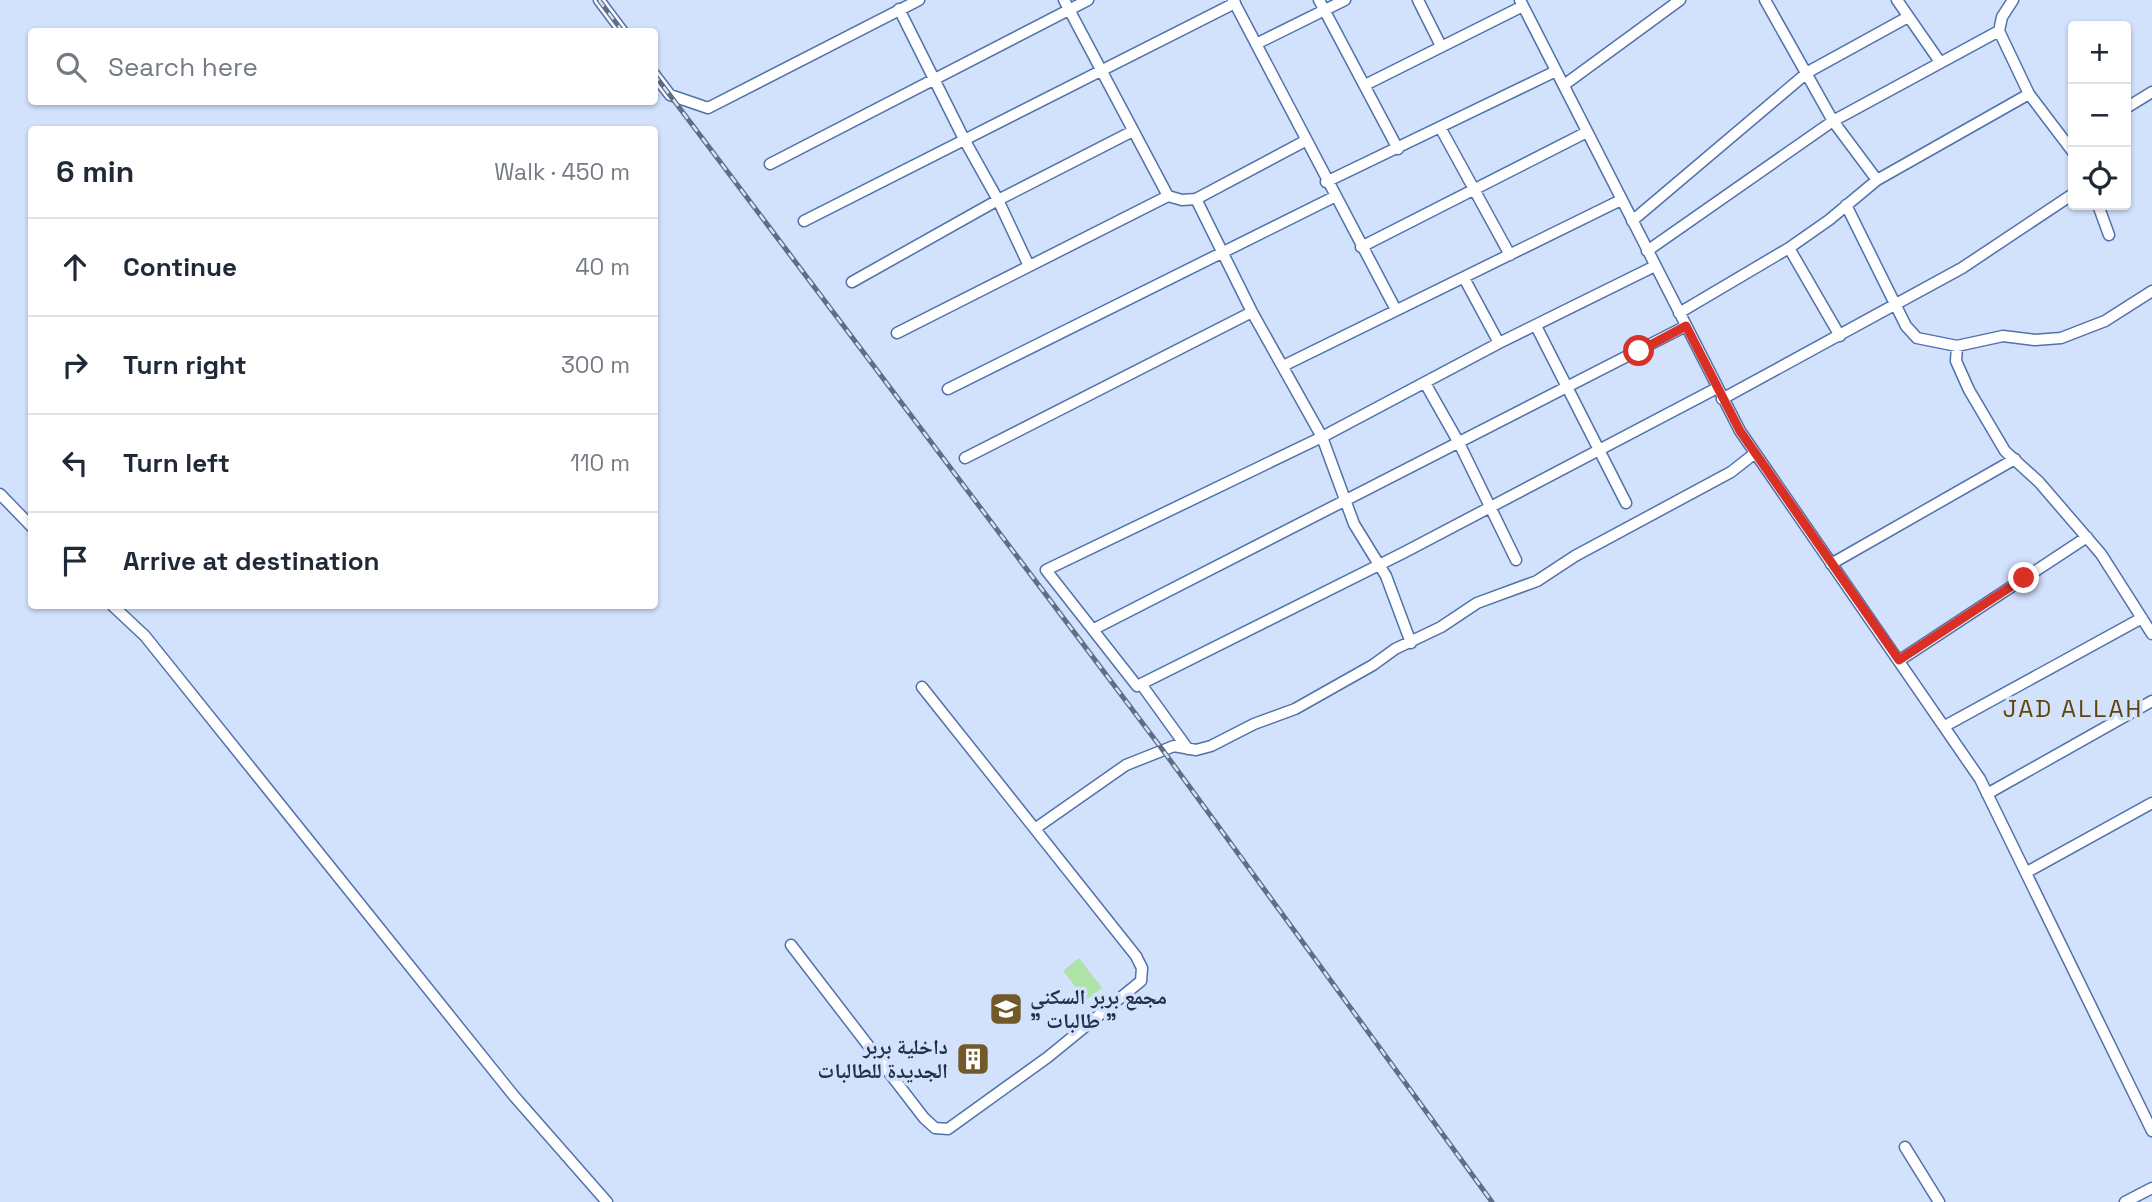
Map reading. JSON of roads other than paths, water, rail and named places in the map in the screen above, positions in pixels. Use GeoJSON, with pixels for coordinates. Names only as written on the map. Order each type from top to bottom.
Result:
{"type":"FeatureCollection","features":[{"type":"Feature","properties":{"kind":"street"},"geometry":{"type":"LineString","coordinates":[[599,0],[620,28]]}},
{"type":"Feature","properties":{"kind":"street"},"geometry":{"type":"LineString","coordinates":[[658,79],[670,95],[708,108],[919,0]]}},
{"type":"Feature","properties":{"kind":"street"},"geometry":{"type":"LineString","coordinates":[[1064,0],[1168,196],[1182,201],[1196,200],[1305,141]]}},
{"type":"Feature","properties":{"kind":"street"},"geometry":{"type":"LineString","coordinates":[[771,164],[934,77],[1088,0]]}},
{"type":"Feature","properties":{"kind":"street"},"geometry":{"type":"LineString","coordinates":[[1256,44],[1322,5],[1345,0]]}},
{"type":"Feature","properties":{"kind":"street"},"geometry":{"type":"LineString","coordinates":[[1418,0],[1441,46]]}},
{"type":"Feature","properties":{"kind":"street"},"geometry":{"type":"LineString","coordinates":[[1564,85],[1679,0]]}},
{"type":"Feature","properties":{"kind":"street"},"geometry":{"type":"LineString","coordinates":[[1765,0],[1808,72],[1833,121],[1877,180]]}},
{"type":"Feature","properties":{"kind":"street"},"geometry":{"type":"LineString","coordinates":[[1897,0],[1940,62]]}},
{"type":"Feature","properties":{"kind":"street"},"geometry":{"type":"LineString","coordinates":[[2012,0],[2002,17],[1999,31],[2029,94],[2068,141]]}},
{"type":"Feature","properties":{"kind":"street"},"geometry":{"type":"LineString","coordinates":[[804,220],[965,141],[1234,1],[1326,182],[1396,310]]}},
{"type":"Feature","properties":{"kind":"street"},"geometry":{"type":"LineString","coordinates":[[1365,85],[1521,3],[1722,399],[1754,454],[1945,726],[1987,794],[2152,1131]]}},
{"type":"Feature","properties":{"kind":"street"},"geometry":{"type":"LineString","coordinates":[[1322,5],[1398,149]]}},
{"type":"Feature","properties":{"kind":"street"},"geometry":{"type":"LineString","coordinates":[[899,9],[965,141],[998,200],[1029,266]]}},
{"type":"Feature","properties":{"kind":"street"},"geometry":{"type":"LineString","coordinates":[[1632,221],[1808,72],[1908,17]]}},
{"type":"Feature","properties":{"kind":"street"},"geometry":{"type":"LineString","coordinates":[[1647,251],[1833,121],[1999,31]]}},
{"type":"Feature","properties":{"kind":"street"},"geometry":{"type":"LineString","coordinates":[[1326,182],[1441,129],[1556,71]]}},
{"type":"Feature","properties":{"kind":"street"},"geometry":{"type":"LineString","coordinates":[[2131,105],[2152,92]]}},
{"type":"Feature","properties":{"kind":"street"},"geometry":{"type":"LineString","coordinates":[[1679,313],[1789,248],[1877,180],[2029,94]]}},
{"type":"Feature","properties":{"kind":"street"},"geometry":{"type":"LineString","coordinates":[[1441,129],[1472,190],[1510,255]]}},
{"type":"Feature","properties":{"kind":"street"},"geometry":{"type":"LineString","coordinates":[[852,282],[998,200],[1133,131]]}},
{"type":"Feature","properties":{"kind":"street"},"geometry":{"type":"LineString","coordinates":[[1361,247],[1587,132]]}},
{"type":"Feature","properties":{"kind":"street"},"geometry":{"type":"LineString","coordinates":[[897,333],[1168,196]]}},
{"type":"Feature","properties":{"kind":"street"},"geometry":{"type":"LineString","coordinates":[[948,389],[1334,197]]}},
{"type":"Feature","properties":{"kind":"street"},"geometry":{"type":"LineString","coordinates":[[1722,399],[1962,268],[2068,197]]}},
{"type":"Feature","properties":{"kind":"street"},"geometry":{"type":"LineString","coordinates":[[1196,200],[1252,312],[1322,437],[1354,524],[1379,565],[1411,643]]}},
{"type":"Feature","properties":{"kind":"street"},"geometry":{"type":"LineString","coordinates":[[1283,366],[1621,200]]}},
{"type":"Feature","properties":{"kind":"street"},"geometry":{"type":"LineString","coordinates":[[1846,205],[1906,327],[1917,338],[1957,346],[2003,336],[2035,340],[2061,338],[2105,321],[2152,291]]}},
{"type":"Feature","properties":{"kind":"street"},"geometry":{"type":"LineString","coordinates":[[2100,210],[2109,235]]}},
{"type":"Feature","properties":{"kind":"street"},"geometry":{"type":"LineString","coordinates":[[1789,248],[1840,336]]}},
{"type":"Feature","properties":{"kind":"street"},"geometry":{"type":"LineString","coordinates":[[1655,266],[1499,343],[1322,437],[1046,570],[1138,686],[1379,565],[1717,388]]}},
{"type":"Feature","properties":{"kind":"street"},"geometry":{"type":"LineString","coordinates":[[1464,278],[1499,343]]}},
{"type":"Feature","properties":{"kind":"street"},"geometry":{"type":"LineString","coordinates":[[965,458],[1252,312]]}},
{"type":"Feature","properties":{"kind":"street"},"geometry":{"type":"LineString","coordinates":[[1536,326],[1626,503]]}},
{"type":"Feature","properties":{"kind":"street"},"geometry":{"type":"LineString","coordinates":[[1094,629],[1686,326]]}},
{"type":"Feature","properties":{"kind":"street"},"geometry":{"type":"LineString","coordinates":[[1957,346],[1956,361],[1969,390],[2005,451],[2039,482],[2087,537],[2152,634]]}},
{"type":"Feature","properties":{"kind":"street"},"geometry":{"type":"LineString","coordinates":[[1425,383],[1460,443],[1488,507],[1516,560]]}},
{"type":"Feature","properties":{"kind":"street"},"geometry":{"type":"LineString","coordinates":[[1036,828],[1126,765],[1174,746],[1188,749],[1212,746],[1254,724],[1295,709],[1477,603],[1537,581],[1575,556],[1731,472],[1754,454]]}},
{"type":"Feature","properties":{"kind":"street"},"geometry":{"type":"LineString","coordinates":[[1831,564],[2015,459]]}},
{"type":"Feature","properties":{"kind":"street"},"geometry":{"type":"LineString","coordinates":[[0,494],[28,523]]}},
{"type":"Feature","properties":{"kind":"street"},"geometry":{"type":"LineString","coordinates":[[1899,660],[2087,537]]}},
{"type":"Feature","properties":{"kind":"street"},"geometry":{"type":"LineString","coordinates":[[116,609],[145,636],[514,1096],[607,1202]]}},
{"type":"Feature","properties":{"kind":"street"},"geometry":{"type":"LineString","coordinates":[[1945,726],[2141,618]]}},
{"type":"Feature","properties":{"kind":"street"},"geometry":{"type":"LineString","coordinates":[[1141,684],[1188,749]]}},
{"type":"Feature","properties":{"kind":"street"},"geometry":{"type":"LineString","coordinates":[[791,945],[924,1118],[936,1128],[948,1129],[957,1126],[1141,981],[1142,968],[1136,956],[922,687]]}},
{"type":"Feature","properties":{"kind":"street"},"geometry":{"type":"LineString","coordinates":[[1987,794],[2152,701]]}},
{"type":"Feature","properties":{"kind":"street"},"geometry":{"type":"LineString","coordinates":[[2027,872],[2152,803]]}},
{"type":"Feature","properties":{"kind":"street"},"geometry":{"type":"LineString","coordinates":[[1905,1147],[1939,1202]]}},
{"type":"Feature","properties":{"kind":"street"},"geometry":{"type":"LineString","coordinates":[[2125,1202],[2152,1188]]}},
{"type":"Feature","properties":{"kind":"railway"},"geometry":{"type":"LineString","coordinates":[[599,0],[620,28]]}},
{"type":"Feature","properties":{"kind":"railway"},"geometry":{"type":"LineString","coordinates":[[658,79],[1162,749],[1492,1202]]}},
{"type":"Feature","properties":{"kind":"place","name":"مجمع بربر السكني \" طالبات \""},"geometry":{"type":"Point","coordinates":[1006,1009]}},
{"type":"Feature","properties":{"kind":"place","name":"داخلية بربر الجديدة للطالبات"},"geometry":{"type":"Point","coordinates":[973,1059]}},
{"type":"Feature","properties":{"kind":"district","name":"JAD ALLAH"},"geometry":{"type":"Point","coordinates":[2073,709]}}]}
